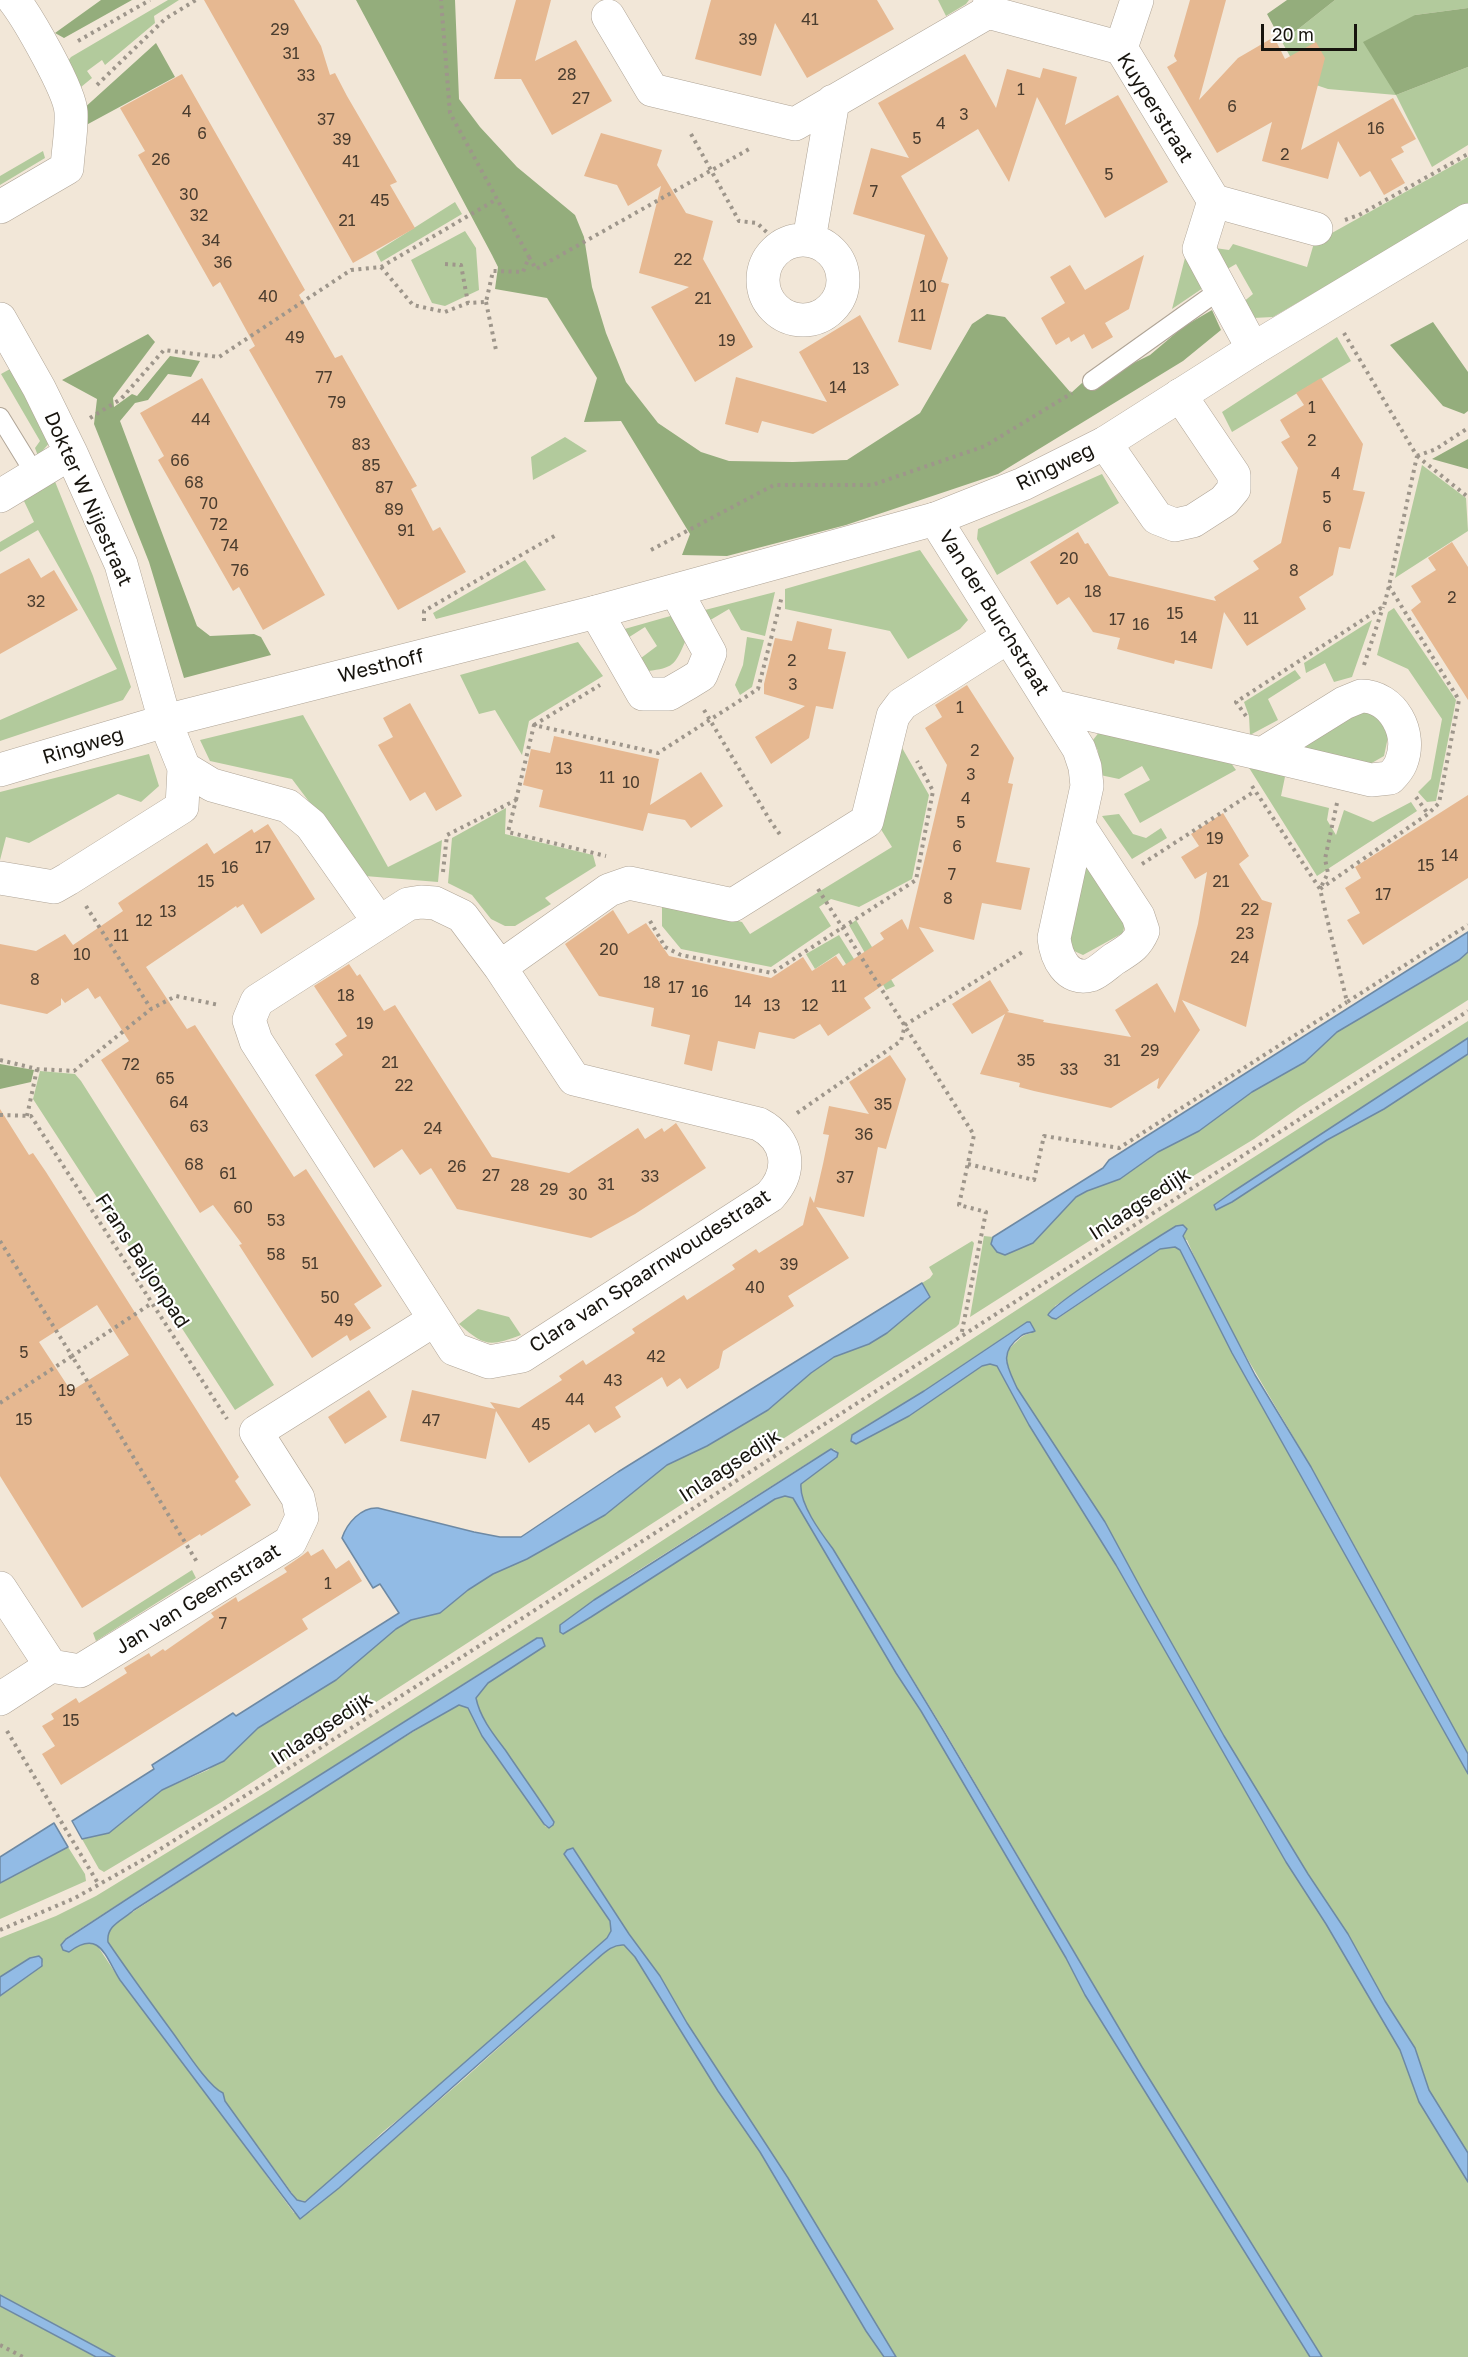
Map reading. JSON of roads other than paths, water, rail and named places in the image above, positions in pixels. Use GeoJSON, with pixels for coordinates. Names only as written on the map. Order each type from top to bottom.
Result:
{"type":"FeatureCollection","features":[{"type":"Feature","properties":{"kind":"street"},"geometry":{"type":"LineString","coordinates":[[0,207],[67,168],[71,110],[68,96],[14,0]]}},
{"type":"Feature","properties":{"kind":"street"},"geometry":{"type":"LineString","coordinates":[[1121,48],[1137,0]]}},
{"type":"Feature","properties":{"kind":"street"},"geometry":{"type":"LineString","coordinates":[[608,16],[652,90],[795,124],[989,6]]}},
{"type":"Feature","properties":{"kind":"street","name":"Kuyperstraat"},"geometry":{"type":"LineString","coordinates":[[989,6],[1121,48],[1214,201]]}},
{"type":"Feature","properties":{"kind":"street"},"geometry":{"type":"LineString","coordinates":[[795,243],[833,101]]}},
{"type":"Feature","properties":{"kind":"street"},"geometry":{"type":"LineString","coordinates":[[1253,349],[1199,249],[1214,201],[1316,229]]}},
{"type":"Feature","properties":{"kind":"street","name":"Ringweg"},"geometry":{"type":"LineString","coordinates":[[596,612],[935,519],[1023,484],[1105,443],[1253,349],[1468,220]]}},
{"type":"Feature","properties":{"kind":"street","name":"Dokter W Nijestraat"},"geometry":{"type":"LineString","coordinates":[[0,319],[67,444],[121,564],[165,721]]}},
{"type":"Feature","properties":{"kind":"street"},"geometry":{"type":"LineString","coordinates":[[1105,443],[1157,518],[1175,525],[1192,521],[1224,501],[1234,489],[1234,475],[1180,395]]}},
{"type":"Feature","properties":{"kind":"street"},"geometry":{"type":"LineString","coordinates":[[0,496],[35,474],[67,444]]}},
{"type":"Feature","properties":{"kind":"street","name":"Van der Burchstraat"},"geometry":{"type":"LineString","coordinates":[[935,519],[1079,749],[1085,767],[1087,786],[1054,938],[1056,955],[1067,970],[1079,976],[1092,974],[1137,944],[1143,931],[1138,916],[1079,826]]}},
{"type":"Feature","properties":{"kind":"street"},"geometry":{"type":"LineString","coordinates":[[596,612],[643,694],[669,694],[701,675],[710,653],[676,591]]}},
{"type":"Feature","properties":{"kind":"street","name":"Westhoff"},"geometry":{"type":"LineString","coordinates":[[165,721],[596,612]]}},
{"type":"Feature","properties":{"kind":"street"},"geometry":{"type":"LineString","coordinates":[[184,768],[212,785],[288,806],[311,825],[379,922],[408,904],[421,902],[440,905],[462,916],[500,967],[609,890],[627,884],[646,885],[733,905],[867,820],[893,716],[902,704],[1008,637]]}},
{"type":"Feature","properties":{"kind":"street","name":"Van der Burchstraat"},"geometry":{"type":"LineString","coordinates":[[1052,706],[1371,780],[1390,778],[1401,764],[1404,730],[1393,711],[1373,696],[1361,696],[1254,752]]}},
{"type":"Feature","properties":{"kind":"street"},"geometry":{"type":"LineString","coordinates":[[0,878],[54,886],[182,807],[184,768],[165,721]]}},
{"type":"Feature","properties":{"kind":"street","name":"Ringweg"},"geometry":{"type":"LineString","coordinates":[[0,770],[165,721]]}},
{"type":"Feature","properties":{"kind":"street","name":"Clara van Spaarnwoudestraat"},"geometry":{"type":"LineString","coordinates":[[379,922],[257,1001],[249,1020],[256,1041],[454,1349],[489,1362],[522,1356],[770,1196],[780,1185],[785,1162],[783,1150],[771,1131],[759,1124],[574,1079],[500,967]]}},
{"type":"Feature","properties":{"kind":"street","name":"Jan van Geemstraat"},"geometry":{"type":"LineString","coordinates":[[51,1666],[80,1671],[290,1542],[302,1517],[298,1498],[256,1432],[434,1320]]}},
{"type":"Feature","properties":{"kind":"street"},"geometry":{"type":"LineString","coordinates":[[0,1588],[51,1666],[2,1713]]}},
{"type":"Feature","properties":{"kind":"lane"},"geometry":{"type":"LineString","coordinates":[[1092,381],[1221,289]]}},
{"type":"Feature","properties":{"kind":"lane"},"geometry":{"type":"LineString","coordinates":[[0,417],[35,474]]}},
{"type":"Feature","properties":{"kind":"water"},"geometry":{"type":"Polygon","coordinates":[[[1468,932],[1468,952],[1459,960],[1337,1032],[1305,1062],[1252,1092],[1199,1131],[1158,1152],[1120,1179],[1076,1197],[1033,1243],[1005,1255],[997,1252],[991,1244],[993,1237],[1103,1168],[1109,1160],[1468,932]]]}},
{"type":"Feature","properties":{"kind":"water"},"geometry":{"type":"Polygon","coordinates":[[[1468,1038],[1468,1054],[1384,1109],[1327,1140],[1216,1210],[1214,1205],[1231,1193],[1468,1038]]]}},
{"type":"Feature","properties":{"kind":"water"},"geometry":{"type":"Polygon","coordinates":[[[1183,1225],[1187,1229],[1183,1236],[1255,1375],[1311,1467],[1468,1754],[1468,1774],[1232,1353],[1180,1250],[1175,1247],[1160,1249],[1056,1319],[1048,1315],[1067,1298],[1107,1270],[1176,1226],[1183,1225]]]}},
{"type":"Feature","properties":{"kind":"water"},"geometry":{"type":"Polygon","coordinates":[[[922,1283],[930,1297],[887,1333],[869,1344],[834,1357],[811,1373],[768,1410],[707,1446],[667,1465],[605,1515],[527,1559],[493,1574],[468,1590],[440,1613],[411,1620],[396,1629],[336,1680],[258,1728],[224,1761],[162,1790],[109,1833],[82,1839],[72,1821],[154,1769],[152,1765],[233,1713],[236,1716],[399,1613],[380,1584],[373,1588],[342,1538],[347,1527],[360,1513],[378,1508],[474,1532],[500,1537],[521,1537],[618,1472],[922,1283]]]}},
{"type":"Feature","properties":{"kind":"water"},"geometry":{"type":"Polygon","coordinates":[[[1030,1322],[1035,1331],[1021,1336],[1009,1348],[1007,1354],[1008,1366],[1017,1388],[1105,1522],[1224,1736],[1308,1874],[1348,1934],[1385,2001],[1415,2048],[1429,2090],[1468,2153],[1468,2182],[1419,2102],[1400,2050],[1326,1924],[1286,1862],[1116,1565],[1029,1425],[997,1366],[990,1364],[982,1366],[909,1416],[856,1444],[851,1441],[852,1435],[924,1391],[1030,1322]]]}},
{"type":"Feature","properties":{"kind":"water"},"geometry":{"type":"Polygon","coordinates":[[[831,1449],[838,1453],[837,1457],[801,1484],[801,1492],[807,1509],[943,1730],[1142,2067],[1322,2357],[1310,2357],[1085,1995],[1066,1958],[921,1711],[896,1673],[793,1498],[785,1496],[775,1499],[591,1617],[563,1634],[560,1632],[560,1625],[594,1600],[831,1449]]]}},
{"type":"Feature","properties":{"kind":"water"},"geometry":{"type":"Polygon","coordinates":[[[537,1638],[542,1638],[545,1646],[488,1683],[476,1698],[488,1726],[554,1822],[549,1828],[482,1736],[468,1708],[459,1705],[413,1731],[134,1910],[112,1927],[108,1942],[196,2066],[210,2083],[223,2093],[225,2101],[291,2193],[297,2200],[305,2202],[607,1938],[611,1931],[610,1921],[564,1854],[573,1848],[629,1934],[660,1976],[687,2023],[788,2178],[896,2357],[884,2357],[866,2331],[760,2152],[718,2091],[635,1957],[624,1945],[613,1947],[603,1954],[339,2188],[300,2219],[120,1980],[100,1948],[88,1943],[69,1952],[63,1950],[61,1945],[66,1939],[225,1835],[537,1638]]]}},
{"type":"Feature","properties":{"kind":"water"},"geometry":{"type":"Polygon","coordinates":[[[54,1823],[68,1847],[0,1883],[0,1857],[54,1823]]]}},
{"type":"Feature","properties":{"kind":"water"},"geometry":{"type":"Polygon","coordinates":[[[39,1956],[42,1959],[42,1966],[0,1996],[0,1977],[30,1958],[39,1956]]]}},
{"type":"Feature","properties":{"kind":"water"},"geometry":{"type":"Polygon","coordinates":[[[0,2295],[115,2357],[96,2357],[0,2306],[0,2295]]]}}]}
